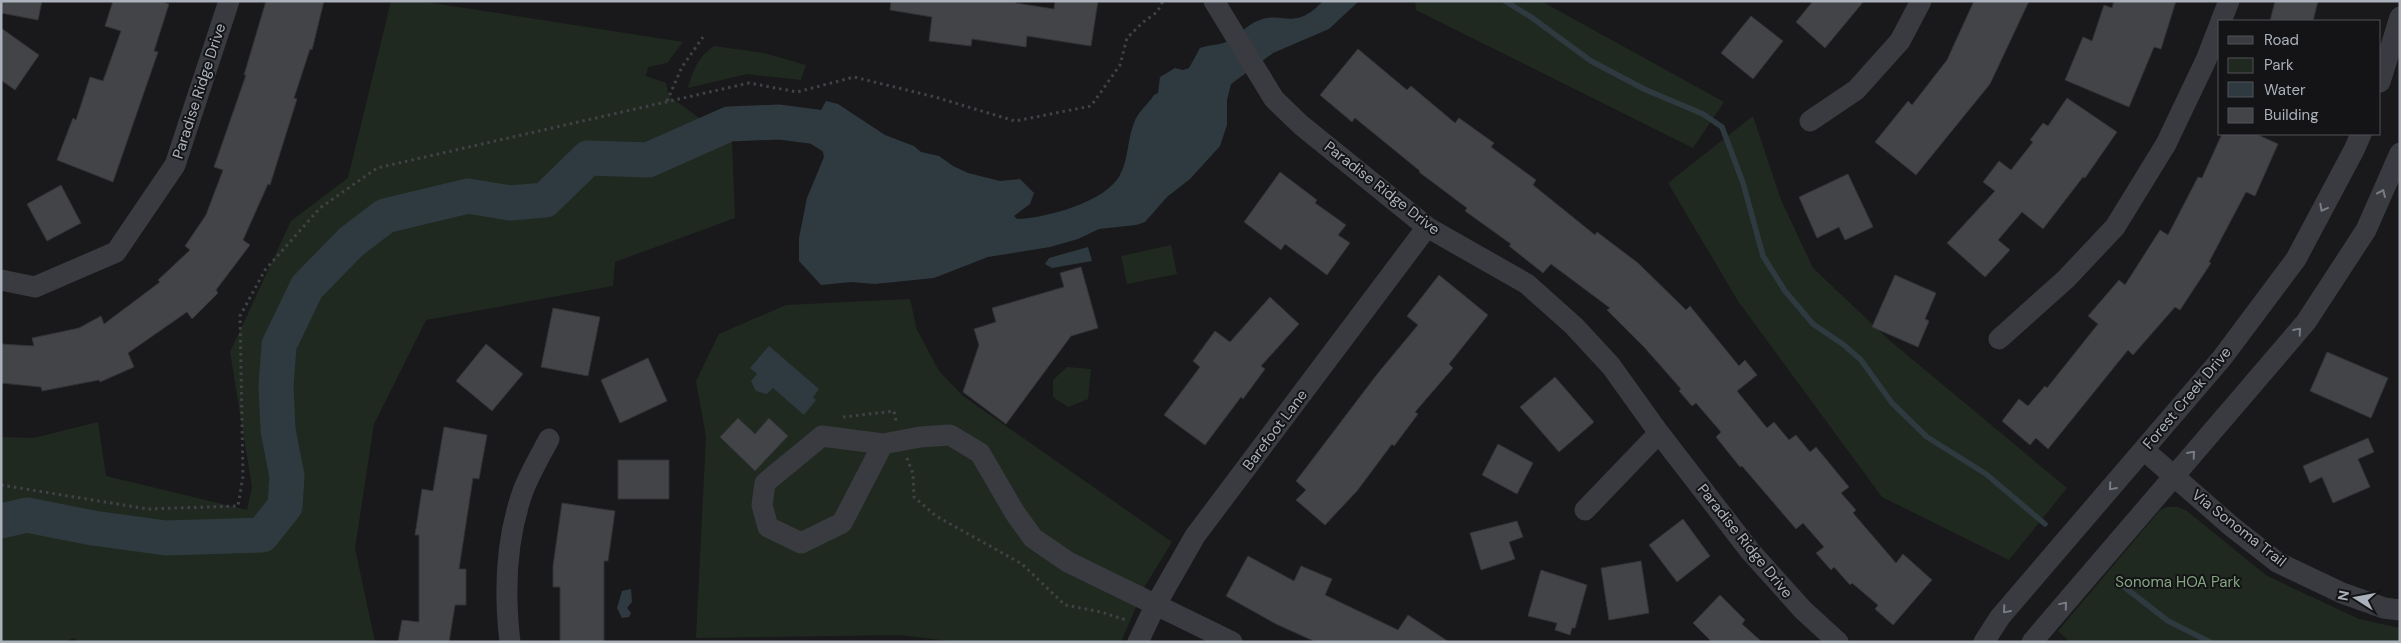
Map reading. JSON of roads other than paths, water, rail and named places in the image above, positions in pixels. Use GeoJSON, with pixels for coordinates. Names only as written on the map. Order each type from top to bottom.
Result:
{"type":"FeatureCollection","features":[{"type":"Feature","properties":{"kind":"street","name":"Paradise Ridge Drive"},"geometry":{"type":"LineString","coordinates":[[1,280],[35,286],[116,252],[175,165],[229,1]]}},
{"type":"Feature","properties":{"kind":"street"},"geometry":{"type":"LineString","coordinates":[[1810,121],[1856,90],[1900,41],[1921,1]]}},
{"type":"Feature","properties":{"kind":"street"},"geometry":{"type":"LineString","coordinates":[[2221,20],[2229,1]]}},
{"type":"Feature","properties":{"kind":"street","name":"Paradise Ridge Drive"},"geometry":{"type":"LineString","coordinates":[[1215,2],[1274,99],[1301,125],[1427,227],[1527,284],[1574,326],[1611,366],[1659,433],[1750,551],[1803,610],[1838,642]]}},
{"type":"Feature","properties":{"kind":"street"},"geometry":{"type":"LineString","coordinates":[[2381,79],[2400,17]]}},
{"type":"Feature","properties":{"kind":"street"},"geometry":{"type":"LineString","coordinates":[[1999,339],[2066,279],[2115,227],[2166,144],[2206,60],[2218,28]]}},
{"type":"Feature","properties":{"kind":"street","name":"Forest Creek Drive"},"geometry":{"type":"LineString","coordinates":[[1984,642],[2000,617],[2222,358],[2296,259],[2361,135]]}},
{"type":"Feature","properties":{"kind":"street"},"geometry":{"type":"LineString","coordinates":[[2032,642],[2306,322],[2366,230],[2400,153]]}},
{"type":"Feature","properties":{"kind":"street","name":"Barefoot Lane"},"geometry":{"type":"LineString","coordinates":[[1138,642],[1155,606],[1195,536],[1427,227]]}},
{"type":"Feature","properties":{"kind":"street"},"geometry":{"type":"LineString","coordinates":[[1585,510],[1659,433]]}},
{"type":"Feature","properties":{"kind":"street"},"geometry":{"type":"LineString","coordinates":[[892,442],[842,523],[801,543],[768,527],[762,505],[765,483],[822,436],[892,442],[950,435],[980,453],[1032,538],[1068,562],[1232,642]]}},
{"type":"Feature","properties":{"kind":"street"},"geometry":{"type":"LineString","coordinates":[[510,642],[506,607],[510,542],[524,491],[548,440]]}},
{"type":"Feature","properties":{"kind":"street","name":"Via Sonoma Trail"},"geometry":{"type":"LineString","coordinates":[[2144,450],[2231,526],[2277,562],[2342,593],[2384,608],[2400,610]]}},
{"type":"Feature","properties":{"kind":"water"},"geometry":{"type":"Polygon","coordinates":[[[1323,1],[1359,1],[1329,29],[1273,53],[1231,84],[1227,100],[1227,125],[1220,146],[1190,179],[1167,197],[1145,222],[1136,225],[1099,229],[1078,239],[1050,247],[988,257],[934,278],[875,284],[851,282],[821,285],[799,261],[799,238],[807,198],[824,157],[817,127],[821,110],[826,101],[838,104],[885,135],[914,146],[921,152],[939,156],[953,166],[968,173],[1000,181],[1020,179],[1034,193],[1030,204],[1014,216],[1017,219],[1043,216],[1089,201],[1113,185],[1123,169],[1135,119],[1154,95],[1158,93],[1160,77],[1175,68],[1183,70],[1189,68],[1200,48],[1226,42],[1255,22],[1273,17],[1288,19],[1303,16],[1323,1]]]}},
{"type":"Feature","properties":{"kind":"water"},"geometry":{"type":"Polygon","coordinates":[[[1088,247],[1092,261],[1052,268],[1045,264],[1049,258],[1088,247]]]}},
{"type":"Feature","properties":{"kind":"water"},"geometry":{"type":"Polygon","coordinates":[[[769,346],[819,389],[813,397],[816,400],[804,415],[773,388],[767,394],[756,391],[751,381],[757,374],[750,368],[769,346]]]}},
{"type":"Feature","properties":{"kind":"water"},"geometry":{"type":"Polygon","coordinates":[[[631,589],[632,602],[627,608],[631,613],[629,617],[622,618],[617,608],[622,591],[631,589]]]}},
{"type":"Feature","properties":{"kind":"waterway"},"geometry":{"type":"LineString","coordinates":[[1505,1],[1531,17],[1591,61],[1644,89],[1703,114],[1722,127],[1743,183],[1763,256],[1785,291],[1813,324],[1844,345],[1861,360],[1892,403],[1927,437],[1986,474],[2045,524]]}},
{"type":"Feature","properties":{"kind":"waterway"},"geometry":{"type":"LineString","coordinates":[[1,521],[27,515],[93,528],[166,538],[262,535],[285,506],[287,476],[278,430],[276,386],[279,345],[307,287],[351,242],[385,216],[468,196],[510,203],[545,200],[588,158],[648,160],[729,124],[779,122],[817,127],[858,153]]}},
{"type":"Feature","properties":{"kind":"waterway"},"geometry":{"type":"LineString","coordinates":[[2118,582],[2168,621],[2210,642]]}},
{"type":"Feature","properties":{"kind":"park label","name":"Sonoma HOA Park"},"geometry":{"type":"Point","coordinates":[2178,582]}}]}
